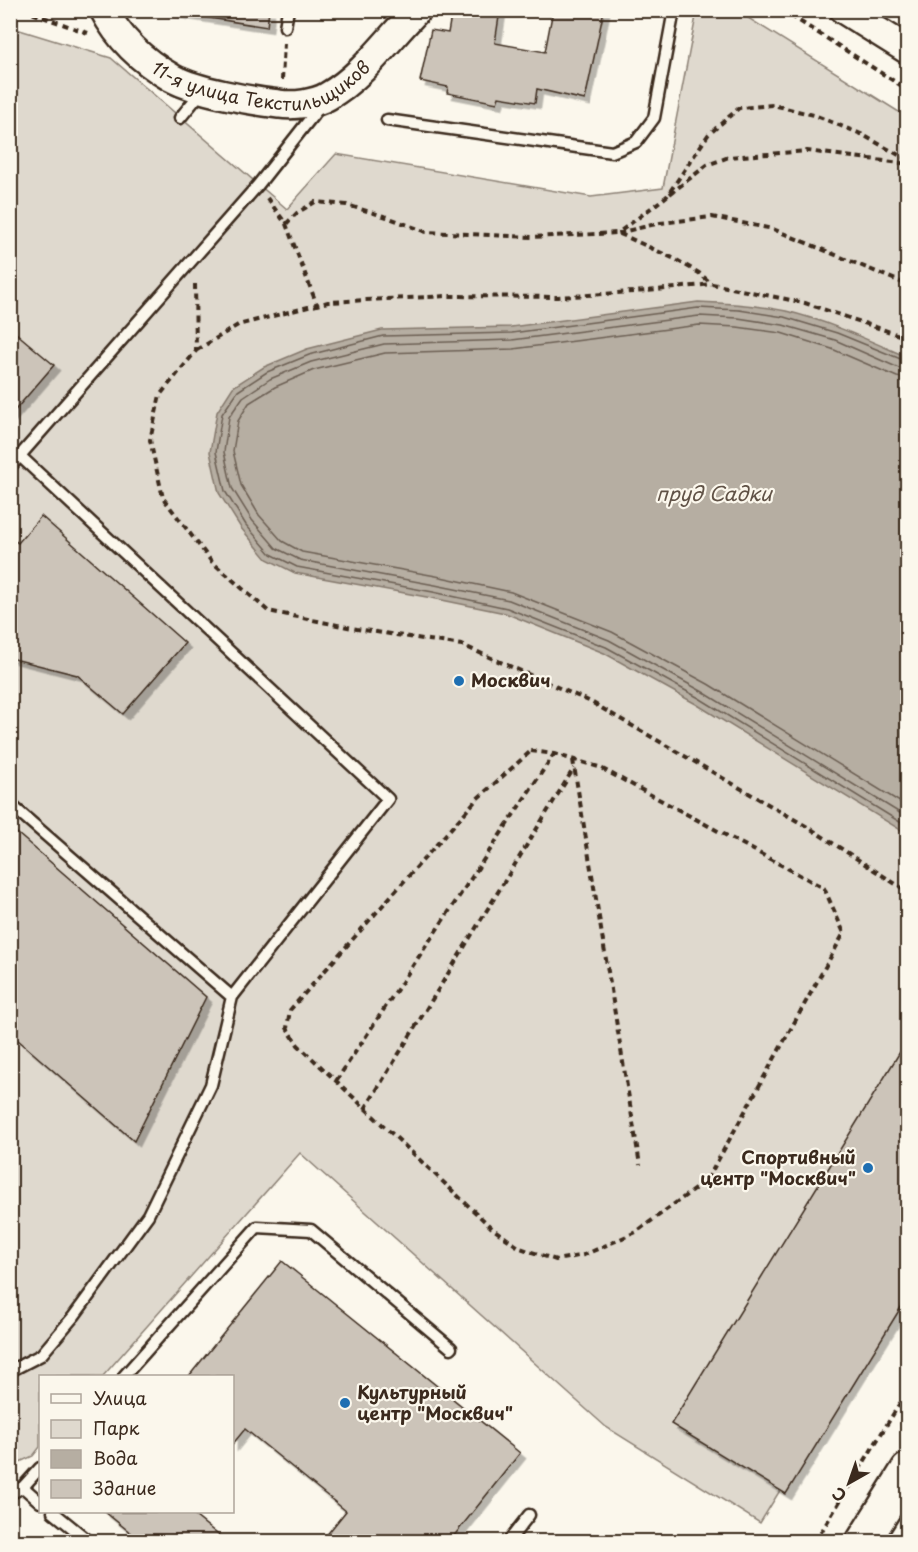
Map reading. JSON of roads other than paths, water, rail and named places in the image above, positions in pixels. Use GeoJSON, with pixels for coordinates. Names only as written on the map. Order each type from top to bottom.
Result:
{"type":"FeatureCollection","features":[{"type":"Feature","properties":{"kind":"main road"},"geometry":{"type":"LineString","coordinates":[[863,1542],[908,1470]]}},
{"type":"Feature","properties":{"kind":"street","name":"11-я улица Текстильщиков"},"geometry":{"type":"LineString","coordinates":[[104,10],[130,46],[173,78],[204,90],[280,105],[303,104],[327,98],[362,70],[417,10]]}},
{"type":"Feature","properties":{"kind":"street"},"geometry":{"type":"LineString","coordinates":[[844,10],[871,22],[908,50]]}},
{"type":"Feature","properties":{"kind":"lane"},"geometry":{"type":"LineString","coordinates":[[285,27],[288,10]]}},
{"type":"Feature","properties":{"kind":"lane"},"geometry":{"type":"LineString","coordinates":[[387,120],[612,152],[636,142],[654,117],[674,10]]}},
{"type":"Feature","properties":{"kind":"lane"},"geometry":{"type":"LineString","coordinates":[[180,118],[204,90]]}},
{"type":"Feature","properties":{"kind":"lane"},"geometry":{"type":"LineString","coordinates":[[10,467],[258,185],[327,98]]}},
{"type":"Feature","properties":{"kind":"lane"},"geometry":{"type":"LineString","coordinates":[[10,1371],[40,1355],[75,1316],[148,1215],[211,1084],[232,997],[388,799],[20,456]]}},
{"type":"Feature","properties":{"kind":"lane"},"geometry":{"type":"LineString","coordinates":[[10,804],[232,997]]}},
{"type":"Feature","properties":{"kind":"lane"},"geometry":{"type":"LineString","coordinates":[[126,1375],[257,1227],[311,1230],[451,1348]]}},
{"type":"Feature","properties":{"kind":"lane"},"geometry":{"type":"LineString","coordinates":[[10,1494],[23,1487],[39,1469]]}},
{"type":"Feature","properties":{"kind":"lane"},"geometry":{"type":"LineString","coordinates":[[23,1487],[39,1501]]}},
{"type":"Feature","properties":{"kind":"lane"},"geometry":{"type":"LineString","coordinates":[[54,1513],[90,1542]]}},
{"type":"Feature","properties":{"kind":"lane"},"geometry":{"type":"LineString","coordinates":[[508,1542],[529,1515]]}},
{"type":"Feature","properties":{"kind":"water","name":"пруд Садки"},"geometry":{"type":"Polygon","coordinates":[[[698,302],[764,307],[802,315],[832,325],[907,357],[907,834],[696,704],[604,653],[505,613],[295,573],[267,559],[241,528],[219,493],[210,452],[217,412],[233,387],[264,367],[307,349],[382,330],[511,327],[698,302]]]}},
{"type":"Feature","properties":{"kind":"place","name":"Москвич"},"geometry":{"type":"Point","coordinates":[459,681]}},
{"type":"Feature","properties":{"kind":"place","name":"Спортивный центр \"Москвич\""},"geometry":{"type":"Point","coordinates":[868,1168]}},
{"type":"Feature","properties":{"kind":"place","name":"Культурный центр \"Москвич\""},"geometry":{"type":"Point","coordinates":[345,1403]}}]}
